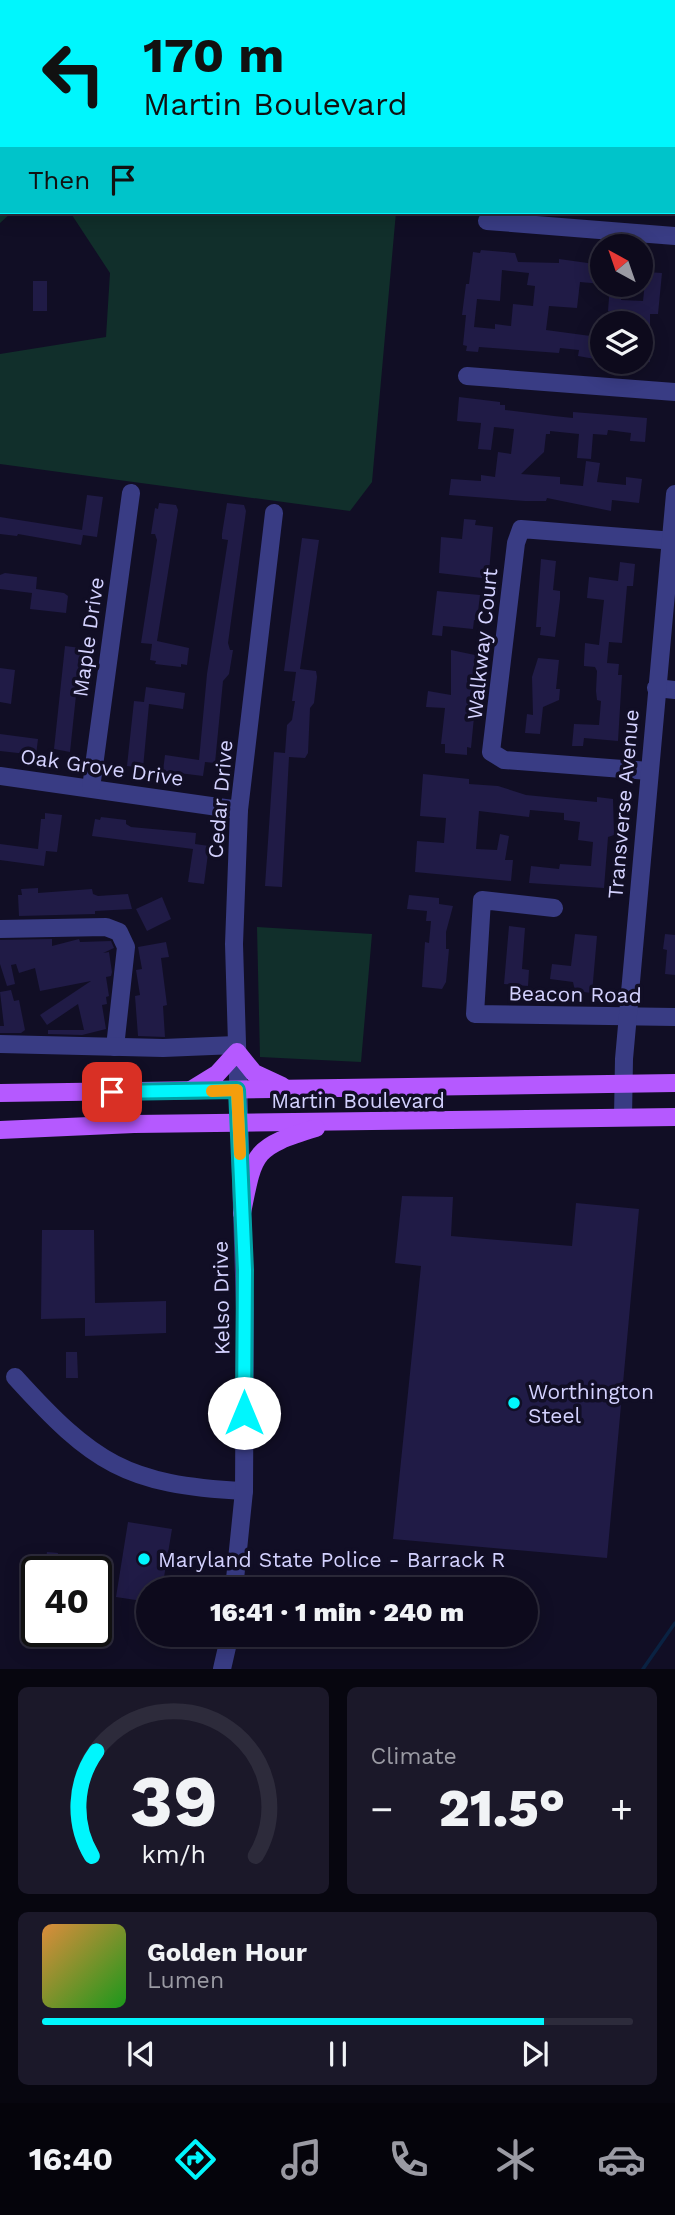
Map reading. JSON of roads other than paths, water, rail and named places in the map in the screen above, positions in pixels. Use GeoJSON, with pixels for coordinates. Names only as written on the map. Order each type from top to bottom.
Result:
{"type":"FeatureCollection","features":[{"type":"Feature","properties":{"kind":"main road"},"geometry":{"type":"LineString","coordinates":[[191,1090],[217,1074],[237,1048],[254,1073],[274,1084],[296,1089]]}},
{"type":"Feature","properties":{"kind":"main road","name":"Martin Boulevard"},"geometry":{"type":"LineString","coordinates":[[0,1093],[675,1083]]}},
{"type":"Feature","properties":{"kind":"main road","name":"Martin Boulevard"},"geometry":{"type":"LineString","coordinates":[[0,1130],[239,1123],[675,1117]]}},
{"type":"Feature","properties":{"kind":"main road"},"geometry":{"type":"LineString","coordinates":[[242,1213],[251,1168],[262,1150],[283,1138],[335,1123]]}},
{"type":"Feature","properties":{"kind":"street"},"geometry":{"type":"LineString","coordinates":[[487,221],[675,236]]}},
{"type":"Feature","properties":{"kind":"street"},"geometry":{"type":"LineString","coordinates":[[467,376],[675,392]]}},
{"type":"Feature","properties":{"kind":"street","name":"Maple Drive"},"geometry":{"type":"LineString","coordinates":[[91,788],[131,493]]}},
{"type":"Feature","properties":{"kind":"street","name":"Transverse Avenue"},"geometry":{"type":"LineString","coordinates":[[623,1117],[628,1019],[675,494]]}},
{"type":"Feature","properties":{"kind":"street","name":"Cedar Drive"},"geometry":{"type":"LineString","coordinates":[[237,1090],[234,944],[239,810],[274,513]]}},
{"type":"Feature","properties":{"kind":"street","name":"Walkway Court"},"geometry":{"type":"LineString","coordinates":[[649,771],[504,760],[491,752],[516,543],[522,529],[672,541]]}},
{"type":"Feature","properties":{"kind":"street"},"geometry":{"type":"LineString","coordinates":[[656,688],[675,690]]}},
{"type":"Feature","properties":{"kind":"street","name":"Oak Grove Drive"},"geometry":{"type":"LineString","coordinates":[[0,776],[239,810]]}},
{"type":"Feature","properties":{"kind":"street","name":"Beacon Road"},"geometry":{"type":"LineString","coordinates":[[554,908],[482,900],[475,1014],[628,1019],[675,1017]]}},
{"type":"Feature","properties":{"kind":"street"},"geometry":{"type":"LineString","coordinates":[[0,929],[106,926],[119,932],[126,947],[115,1047]]}},
{"type":"Feature","properties":{"kind":"street"},"geometry":{"type":"LineString","coordinates":[[0,1044],[237,1048]]}},
{"type":"Feature","properties":{"kind":"street","name":"Kelso Drive"},"geometry":{"type":"LineString","coordinates":[[235,1577],[244,1491],[245,1296],[237,1090]]}},
{"type":"Feature","properties":{"kind":"street"},"geometry":{"type":"LineString","coordinates":[[15,1377],[50,1416],[81,1443],[124,1471],[181,1486],[244,1491]]}},
{"type":"Feature","properties":{"kind":"street"},"geometry":{"type":"LineString","coordinates":[[222,1669],[227,1647]]}},
{"type":"Feature","properties":{"kind":"waterway"},"geometry":{"type":"LineString","coordinates":[[643,1669],[675,1623]]}},
{"type":"Feature","properties":{"kind":"place","name":"Worthington Steel"},"geometry":{"type":"Point","coordinates":[514,1403]}},
{"type":"Feature","properties":{"kind":"place","name":"Maryland State Police - Barrack R"},"geometry":{"type":"Point","coordinates":[144,1559]}}]}
